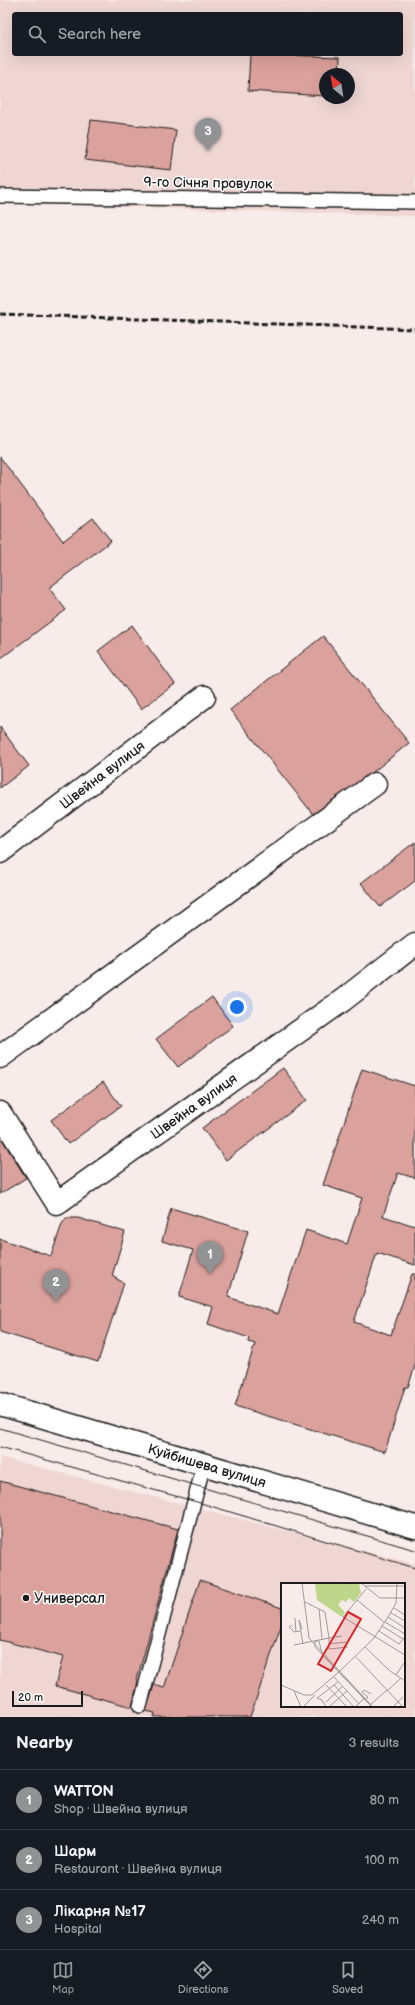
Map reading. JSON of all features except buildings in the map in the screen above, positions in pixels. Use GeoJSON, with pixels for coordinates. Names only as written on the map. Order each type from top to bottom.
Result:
{"type":"FeatureCollection","features":[{"type":"Feature","properties":{"kind":"street","name":"Швейна вулиця"},"geometry":{"type":"LineString","coordinates":[[0,852],[204,697]]}},
{"type":"Feature","properties":{"kind":"street"},"geometry":{"type":"LineString","coordinates":[[0,1057],[375,784]]}},
{"type":"Feature","properties":{"kind":"street","name":"Швейна вулиця"},"geometry":{"type":"LineString","coordinates":[[0,1113],[57,1203],[343,1000],[415,944]]}},
{"type":"Feature","properties":{"kind":"street","name":"Куйбишева вулиця"},"geometry":{"type":"LineString","coordinates":[[0,1404],[415,1527]]}},
{"type":"Feature","properties":{"kind":"lane","name":"9-го Січня провулок"},"geometry":{"type":"LineString","coordinates":[[0,196],[415,202]]}},
{"type":"Feature","properties":{"kind":"lane"},"geometry":{"type":"LineString","coordinates":[[140,1706],[204,1464]]}},
{"type":"Feature","properties":{"kind":"shaded area"},"geometry":{"type":"Polygon","coordinates":[[[0,0],[415,0],[415,216],[0,203],[0,0]]]}},
{"type":"Feature","properties":{"kind":"shaded area"},"geometry":{"type":"Polygon","coordinates":[[[0,1457],[415,1564],[415,1717],[0,1717],[0,1457]]]}},
{"type":"Feature","properties":{"kind":"tram line"},"geometry":{"type":"LineString","coordinates":[[0,1428],[415,1550]]}},
{"type":"Feature","properties":{"kind":"tram line"},"geometry":{"type":"LineString","coordinates":[[0,1447],[204,1504],[415,1568]]}},
{"type":"Feature","properties":{"kind":"railway"},"geometry":{"type":"LineString","coordinates":[[0,314],[415,329]]}},
{"type":"Feature","properties":{"kind":"place","name":"Лікарня №17"},"geometry":{"type":"Point","coordinates":[208,151]}},
{"type":"Feature","properties":{"kind":"place","name":"WATTON"},"geometry":{"type":"Point","coordinates":[210,1274]}},
{"type":"Feature","properties":{"kind":"place","name":"Шарм"},"geometry":{"type":"Point","coordinates":[56,1302]}},
{"type":"Feature","properties":{"kind":"place","name":"Универсал"},"geometry":{"type":"Point","coordinates":[26,1598]}}]}
